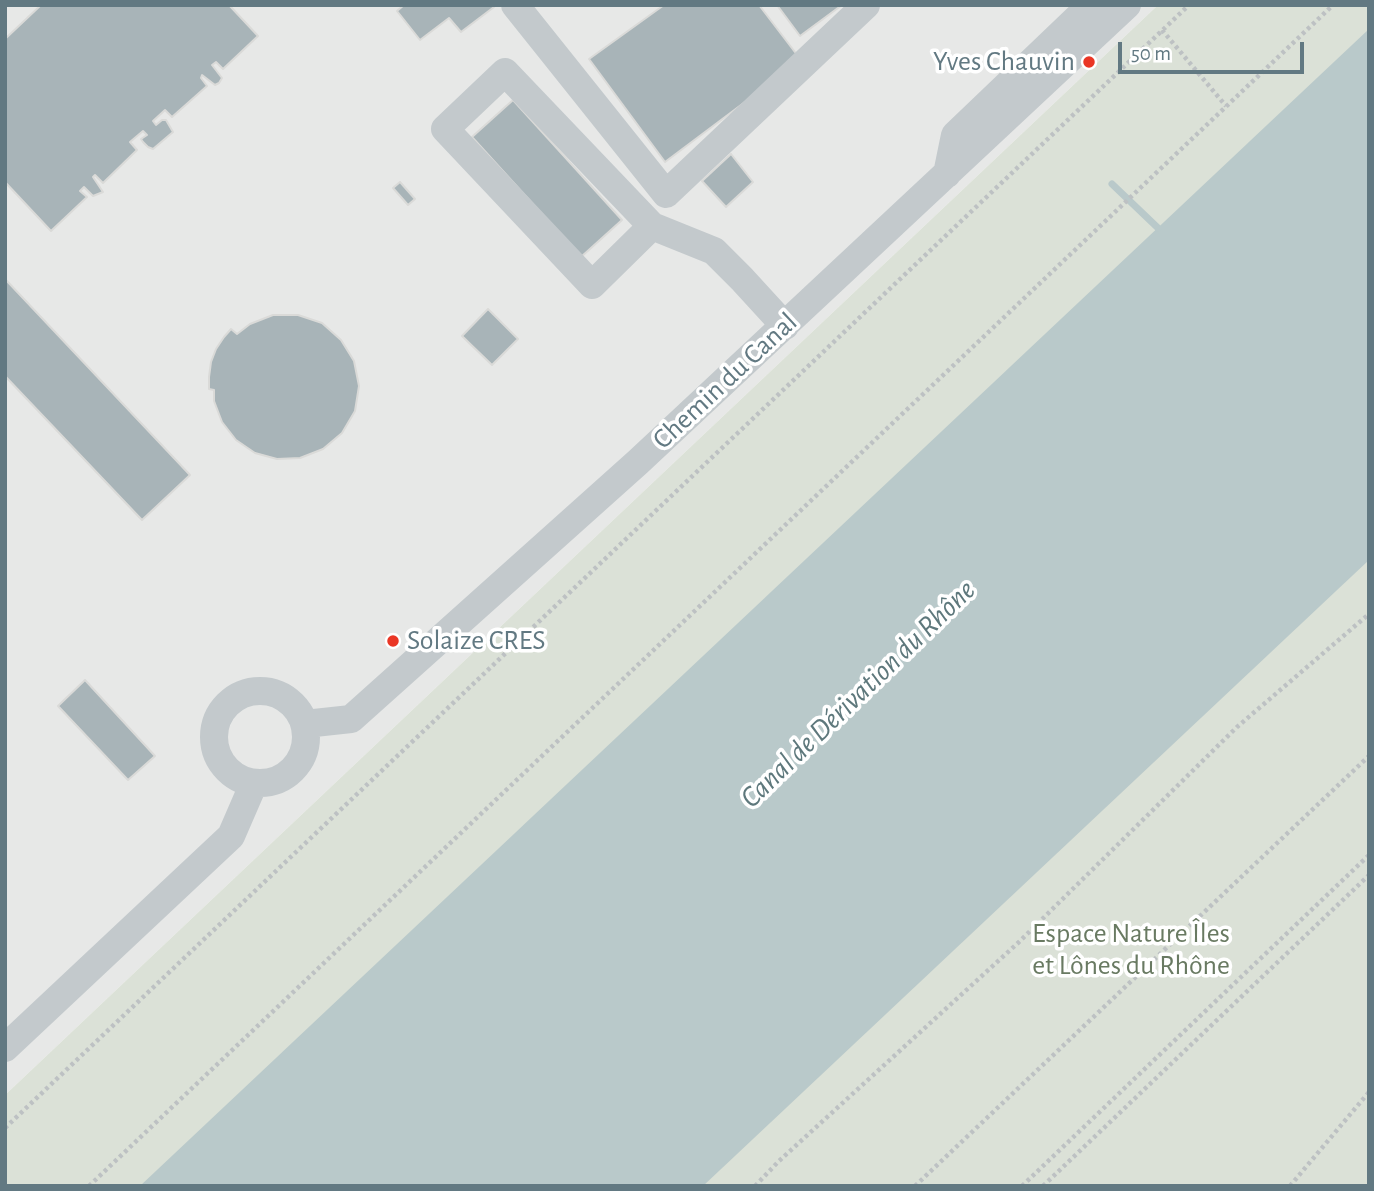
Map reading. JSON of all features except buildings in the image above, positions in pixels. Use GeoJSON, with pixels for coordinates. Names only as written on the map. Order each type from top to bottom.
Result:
{"type":"FeatureCollection","features":[{"type":"Feature","properties":{"kind":"street"},"geometry":{"type":"LineString","coordinates":[[515,5],[666,194],[866,5]]}},
{"type":"Feature","properties":{"kind":"street"},"geometry":{"type":"LineString","coordinates":[[947,174],[955,135],[1091,5]]}},
{"type":"Feature","properties":{"kind":"street","name":"Chemin du Canal"},"geometry":{"type":"LineString","coordinates":[[305,724],[351,719],[628,471],[1127,5]]}},
{"type":"Feature","properties":{"kind":"street"},"geometry":{"type":"LineString","coordinates":[[652,226],[592,285],[445,129],[505,72],[652,226],[713,251],[785,326]]}},
{"type":"Feature","properties":{"kind":"street"},"geometry":{"type":"LineString","coordinates":[[259,690],[273,692],[294,705],[305,724],[307,739],[303,754],[295,767],[284,777],[270,782],[254,783],[229,772],[214,748],[213,734],[216,720],[233,698],[259,690]]}},
{"type":"Feature","properties":{"kind":"street"},"geometry":{"type":"LineString","coordinates":[[5,1048],[231,835],[254,783]]}},
{"type":"Feature","properties":{"kind":"path"},"geometry":{"type":"LineString","coordinates":[[5,1128],[1189,5]]}},
{"type":"Feature","properties":{"kind":"path"},"geometry":{"type":"LineString","coordinates":[[89,1186],[1333,5]]}},
{"type":"Feature","properties":{"kind":"path"},"geometry":{"type":"LineString","coordinates":[[1163,30],[1226,106]]}},
{"type":"Feature","properties":{"kind":"path"},"geometry":{"type":"LineString","coordinates":[[755,1186],[1019,942],[1237,727],[1369,614]]}},
{"type":"Feature","properties":{"kind":"path"},"geometry":{"type":"LineString","coordinates":[[915,1186],[1369,756]]}},
{"type":"Feature","properties":{"kind":"path"},"geometry":{"type":"LineString","coordinates":[[1021,1186],[1369,855]]}},
{"type":"Feature","properties":{"kind":"path"},"geometry":{"type":"LineString","coordinates":[[1042,1186],[1369,875]]}},
{"type":"Feature","properties":{"kind":"path"},"geometry":{"type":"LineString","coordinates":[[1290,1186],[1369,1092]]}},
{"type":"Feature","properties":{"kind":"shaded area"},"geometry":{"type":"Polygon","coordinates":[[[5,5],[1158,5],[5,1095],[5,5]]]}},
{"type":"Feature","properties":{"kind":"green space"},"geometry":{"type":"Polygon","coordinates":[[[1158,5],[1369,5],[1369,45],[146,1186],[5,1186],[5,1095],[1158,5]]]}},
{"type":"Feature","properties":{"kind":"green space","name":"Espace Nature Îles et Lônes du Rhône"},"geometry":{"type":"Polygon","coordinates":[[[1369,410],[1369,1186],[528,1186],[1369,410]]]}},
{"type":"Feature","properties":{"kind":"water","name":"Canal de Dérivation du Rhône"},"geometry":{"type":"Polygon","coordinates":[[[1369,29],[1369,560],[703,1186],[140,1186],[1369,29]]]}},
{"type":"Feature","properties":{"kind":"waterway"},"geometry":{"type":"LineString","coordinates":[[1112,184],[1158,228]]}},
{"type":"Feature","properties":{"kind":"place","name":"Yves Chauvin"},"geometry":{"type":"Point","coordinates":[1089,62]}},
{"type":"Feature","properties":{"kind":"place","name":"Solaize CRES"},"geometry":{"type":"Point","coordinates":[393,641]}}]}
